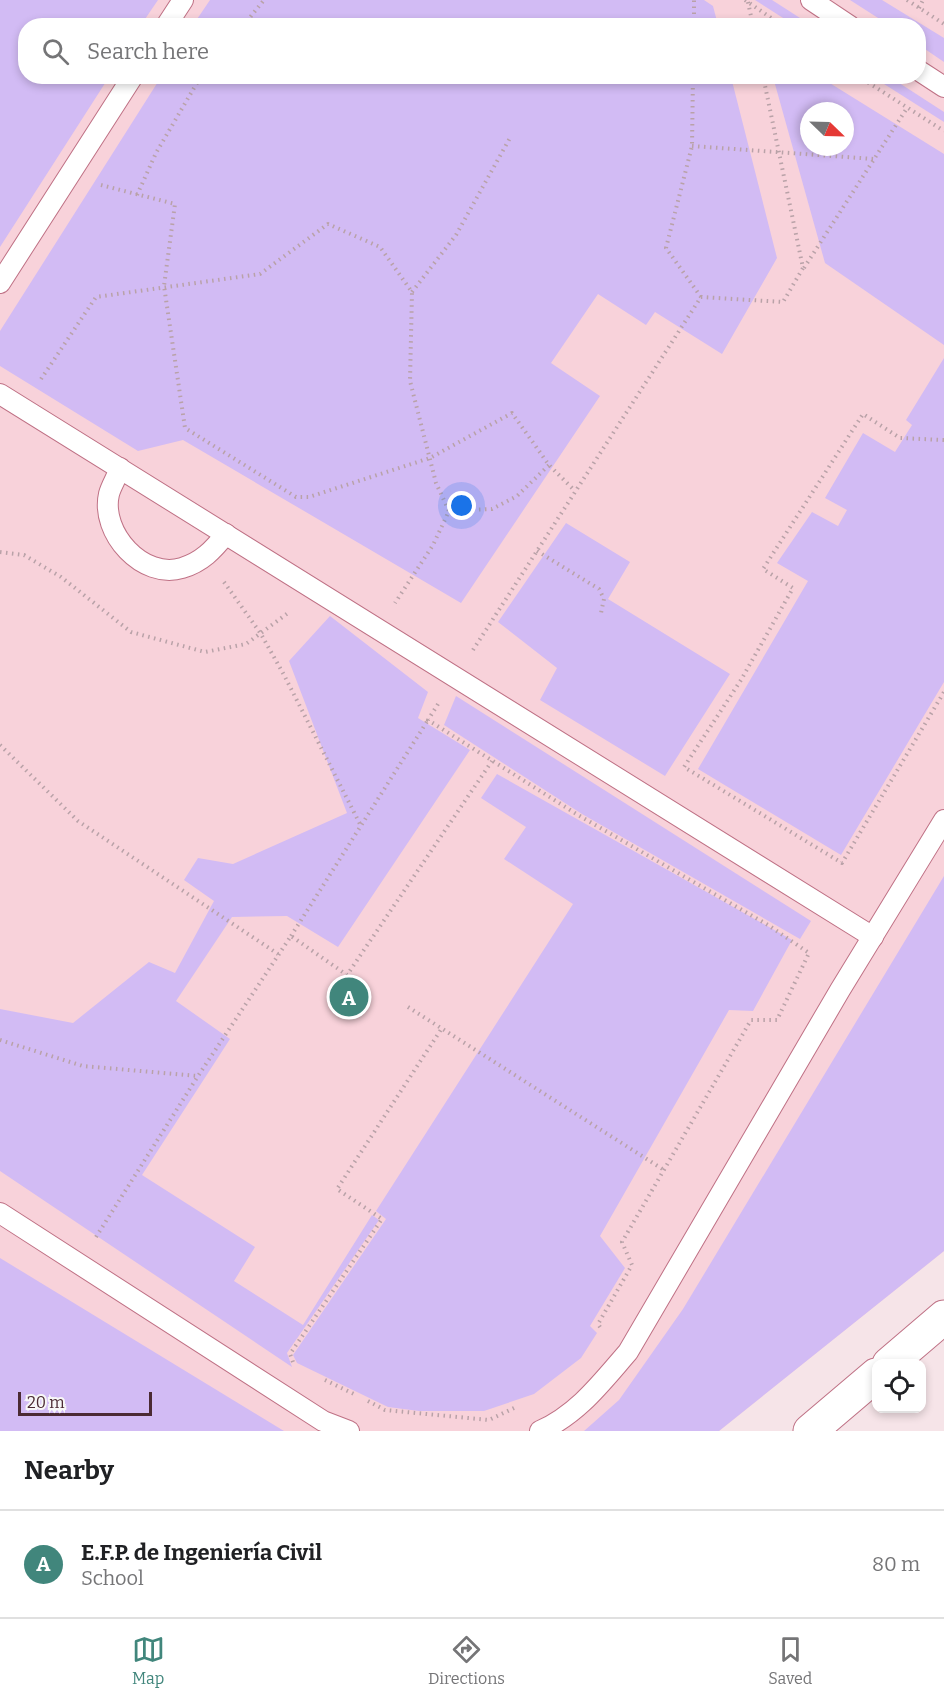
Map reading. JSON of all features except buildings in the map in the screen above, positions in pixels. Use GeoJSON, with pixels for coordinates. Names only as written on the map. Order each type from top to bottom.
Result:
{"type":"FeatureCollection","features":[{"type":"Feature","properties":{"kind":"highway"},"geometry":{"type":"LineString","coordinates":[[895,1359],[944,1317]]}},
{"type":"Feature","properties":{"kind":"highway"},"geometry":{"type":"LineString","coordinates":[[810,1431],[872,1377]]}},
{"type":"Feature","properties":{"kind":"lane"},"geometry":{"type":"LineString","coordinates":[[171,18],[183,0]]}},
{"type":"Feature","properties":{"kind":"lane"},"geometry":{"type":"LineString","coordinates":[[811,0],[838,18]]}},
{"type":"Feature","properties":{"kind":"lane"},"geometry":{"type":"LineString","coordinates":[[926,75],[944,87]]}},
{"type":"Feature","properties":{"kind":"lane"},"geometry":{"type":"LineString","coordinates":[[0,284],[128,84]]}},
{"type":"Feature","properties":{"kind":"lane"},"geometry":{"type":"LineString","coordinates":[[0,394],[873,937]]}},
{"type":"Feature","properties":{"kind":"lane"},"geometry":{"type":"LineString","coordinates":[[120,468],[109,496],[110,525],[125,550],[150,566],[180,569],[207,557],[226,534]]}},
{"type":"Feature","properties":{"kind":"lane"},"geometry":{"type":"LineString","coordinates":[[540,1431],[562,1421],[596,1389],[628,1352],[944,820]]}},
{"type":"Feature","properties":{"kind":"lane"},"geometry":{"type":"LineString","coordinates":[[0,1213],[323,1420],[349,1431]]}},
{"type":"Feature","properties":{"kind":"path"},"geometry":{"type":"LineString","coordinates":[[249,18],[264,0]]}},
{"type":"Feature","properties":{"kind":"path"},"geometry":{"type":"LineString","coordinates":[[694,0],[694,18]]}},
{"type":"Feature","properties":{"kind":"path"},"geometry":{"type":"LineString","coordinates":[[907,0],[944,24]]}},
{"type":"Feature","properties":{"kind":"path"},"geometry":{"type":"LineString","coordinates":[[919,8],[923,0]]}},
{"type":"Feature","properties":{"kind":"path"},"geometry":{"type":"LineString","coordinates":[[746,1],[751,18]]}},
{"type":"Feature","properties":{"kind":"path"},"geometry":{"type":"LineString","coordinates":[[746,1],[771,18]]}},
{"type":"Feature","properties":{"kind":"path"},"geometry":{"type":"LineString","coordinates":[[137,195],[156,153],[196,84]]}},
{"type":"Feature","properties":{"kind":"path"},"geometry":{"type":"LineString","coordinates":[[693,84],[692,146],[666,248],[701,297]]}},
{"type":"Feature","properties":{"kind":"path"},"geometry":{"type":"LineString","coordinates":[[766,84],[803,268]]}},
{"type":"Feature","properties":{"kind":"path"},"geometry":{"type":"LineString","coordinates":[[870,84],[944,131]]}},
{"type":"Feature","properties":{"kind":"path"},"geometry":{"type":"LineString","coordinates":[[701,297],[783,302],[907,108]]}},
{"type":"Feature","properties":{"kind":"path"},"geometry":{"type":"LineString","coordinates":[[412,292],[456,236],[510,138]]}},
{"type":"Feature","properties":{"kind":"path"},"geometry":{"type":"LineString","coordinates":[[692,146],[874,159]]}},
{"type":"Feature","properties":{"kind":"path"},"geometry":{"type":"LineString","coordinates":[[69,176],[175,204],[164,286],[185,428],[296,497],[309,497],[430,458],[512,413],[549,465],[575,491]]}},
{"type":"Feature","properties":{"kind":"path"},"geometry":{"type":"LineString","coordinates":[[33,374],[41,379],[96,297],[260,274],[328,224],[380,247],[412,292],[410,381],[436,483],[449,511]]}},
{"type":"Feature","properties":{"kind":"path"},"geometry":{"type":"LineString","coordinates":[[80,1263],[198,1076],[291,936],[701,297]]}},
{"type":"Feature","properties":{"kind":"path"},"geometry":{"type":"LineString","coordinates":[[944,440],[900,438],[863,414],[763,569],[793,588],[741,680],[684,767],[842,862],[944,692]]}},
{"type":"Feature","properties":{"kind":"path"},"geometry":{"type":"LineString","coordinates":[[449,511],[492,509],[517,496],[549,465]]}},
{"type":"Feature","properties":{"kind":"path"},"geometry":{"type":"LineString","coordinates":[[377,629],[433,545],[449,511]]}},
{"type":"Feature","properties":{"kind":"path"},"geometry":{"type":"LineString","coordinates":[[537,551],[599,590],[604,599],[601,613]]}},
{"type":"Feature","properties":{"kind":"path"},"geometry":{"type":"LineString","coordinates":[[0,552],[24,555],[61,577],[131,632],[205,652],[246,644],[284,619],[308,586]]}},
{"type":"Feature","properties":{"kind":"path"},"geometry":{"type":"LineString","coordinates":[[207,557],[261,634],[361,826]]}},
{"type":"Feature","properties":{"kind":"path"},"geometry":{"type":"LineString","coordinates":[[428,720],[578,815],[768,925],[809,953],[777,1020],[751,1020],[622,1242],[632,1264],[598,1324],[604,1333]]}},
{"type":"Feature","properties":{"kind":"path"},"geometry":{"type":"LineString","coordinates":[[0,745],[78,821],[278,954]]}},
{"type":"Feature","properties":{"kind":"path"},"geometry":{"type":"LineString","coordinates":[[291,936],[347,975],[492,761]]}},
{"type":"Feature","properties":{"kind":"path"},"geometry":{"type":"LineString","coordinates":[[408,1007],[664,1170]]}},
{"type":"Feature","properties":{"kind":"path"},"geometry":{"type":"LineString","coordinates":[[295,1365],[290,1354],[382,1219],[337,1189],[442,1028]]}},
{"type":"Feature","properties":{"kind":"path"},"geometry":{"type":"LineString","coordinates":[[0,1041],[83,1066],[198,1076]]}},
{"type":"Feature","properties":{"kind":"path"},"geometry":{"type":"LineString","coordinates":[[322,1378],[386,1410],[406,1414],[489,1420],[518,1407]]}},
{"type":"Feature","properties":{"kind":"shaded area"},"geometry":{"type":"Polygon","coordinates":[[[0,0],[944,0],[944,1251],[719,1431],[0,1431],[0,0]]]}},
{"type":"Feature","properties":{"kind":"shaded area"},"geometry":{"type":"Polygon","coordinates":[[[0,0],[158,0],[146,18],[18,18],[18,84],[105,84],[0,247],[0,0]]]}},
{"type":"Feature","properties":{"kind":"shaded area"},"geometry":{"type":"Polygon","coordinates":[[[210,0],[704,0],[713,6],[716,18],[198,18],[210,0]]]}},
{"type":"Feature","properties":{"kind":"shaded area"},"geometry":{"type":"Polygon","coordinates":[[[755,0],[772,0],[800,18],[783,18],[755,0]]]}},
{"type":"Feature","properties":{"kind":"shaded area"},"geometry":{"type":"Polygon","coordinates":[[[850,0],[882,0],[911,18],[878,18],[850,0]]]}},
{"type":"Feature","properties":{"kind":"shaded area"},"geometry":{"type":"Polygon","coordinates":[[[926,27],[944,38],[944,62],[926,50],[926,27]]]}},
{"type":"Feature","properties":{"kind":"shaded area"},"geometry":{"type":"Polygon","coordinates":[[[157,84],[733,84],[777,258],[722,354],[655,312],[646,325],[598,294],[551,363],[600,396],[461,603],[183,440],[138,451],[0,366],[0,331],[157,84]]]}},
{"type":"Feature","properties":{"kind":"shaded area"},"geometry":{"type":"Polygon","coordinates":[[[775,84],[831,84],[944,154],[944,345],[825,263],[775,84]]]}},
{"type":"Feature","properties":{"kind":"shaded area"},"geometry":{"type":"Polygon","coordinates":[[[884,84],[901,84],[944,112],[944,122],[884,84]]]}},
{"type":"Feature","properties":{"kind":"shaded area"},"geometry":{"type":"Polygon","coordinates":[[[944,358],[944,682],[841,855],[698,769],[808,581],[777,563],[812,512],[838,526],[847,510],[825,498],[863,433],[895,452],[912,425],[906,420],[944,358]]]}},
{"type":"Feature","properties":{"kind":"shaded area"},"geometry":{"type":"Polygon","coordinates":[[[566,523],[630,562],[608,599],[730,674],[665,776],[540,700],[557,668],[498,622],[566,523]]]}},
{"type":"Feature","properties":{"kind":"shaded area"},"geometry":{"type":"Polygon","coordinates":[[[330,616],[428,692],[418,718],[470,750],[338,947],[287,916],[232,917],[176,1001],[230,1039],[142,1175],[255,1247],[234,1281],[303,1325],[372,1215],[379,1220],[287,1353],[292,1367],[0,1171],[0,1009],[73,1023],[149,962],[175,973],[214,901],[184,880],[198,858],[233,864],[347,813],[289,661],[330,616]]]}},
{"type":"Feature","properties":{"kind":"shaded area"},"geometry":{"type":"Polygon","coordinates":[[[456,696],[811,921],[800,939],[582,814],[444,725],[456,696]]]}},
{"type":"Feature","properties":{"kind":"shaded area"},"geometry":{"type":"Polygon","coordinates":[[[497,774],[792,940],[753,1011],[729,1010],[600,1236],[625,1268],[590,1326],[597,1333],[581,1358],[534,1394],[484,1411],[419,1411],[388,1407],[297,1363],[293,1355],[386,1219],[376,1211],[573,904],[504,859],[526,827],[481,798],[497,774]]]}},
{"type":"Feature","properties":{"kind":"shaded area"},"geometry":{"type":"Polygon","coordinates":[[[944,876],[944,1251],[719,1431],[584,1431],[619,1400],[683,1309],[944,876]]]}},
{"type":"Feature","properties":{"kind":"shaded area"},"geometry":{"type":"Polygon","coordinates":[[[0,1258],[284,1431],[0,1431],[0,1258]]]}},
{"type":"Feature","properties":{"kind":"place","name":"E.F.P. de Ingeniería Civil"},"geometry":{"type":"Point","coordinates":[349,997]}}]}
